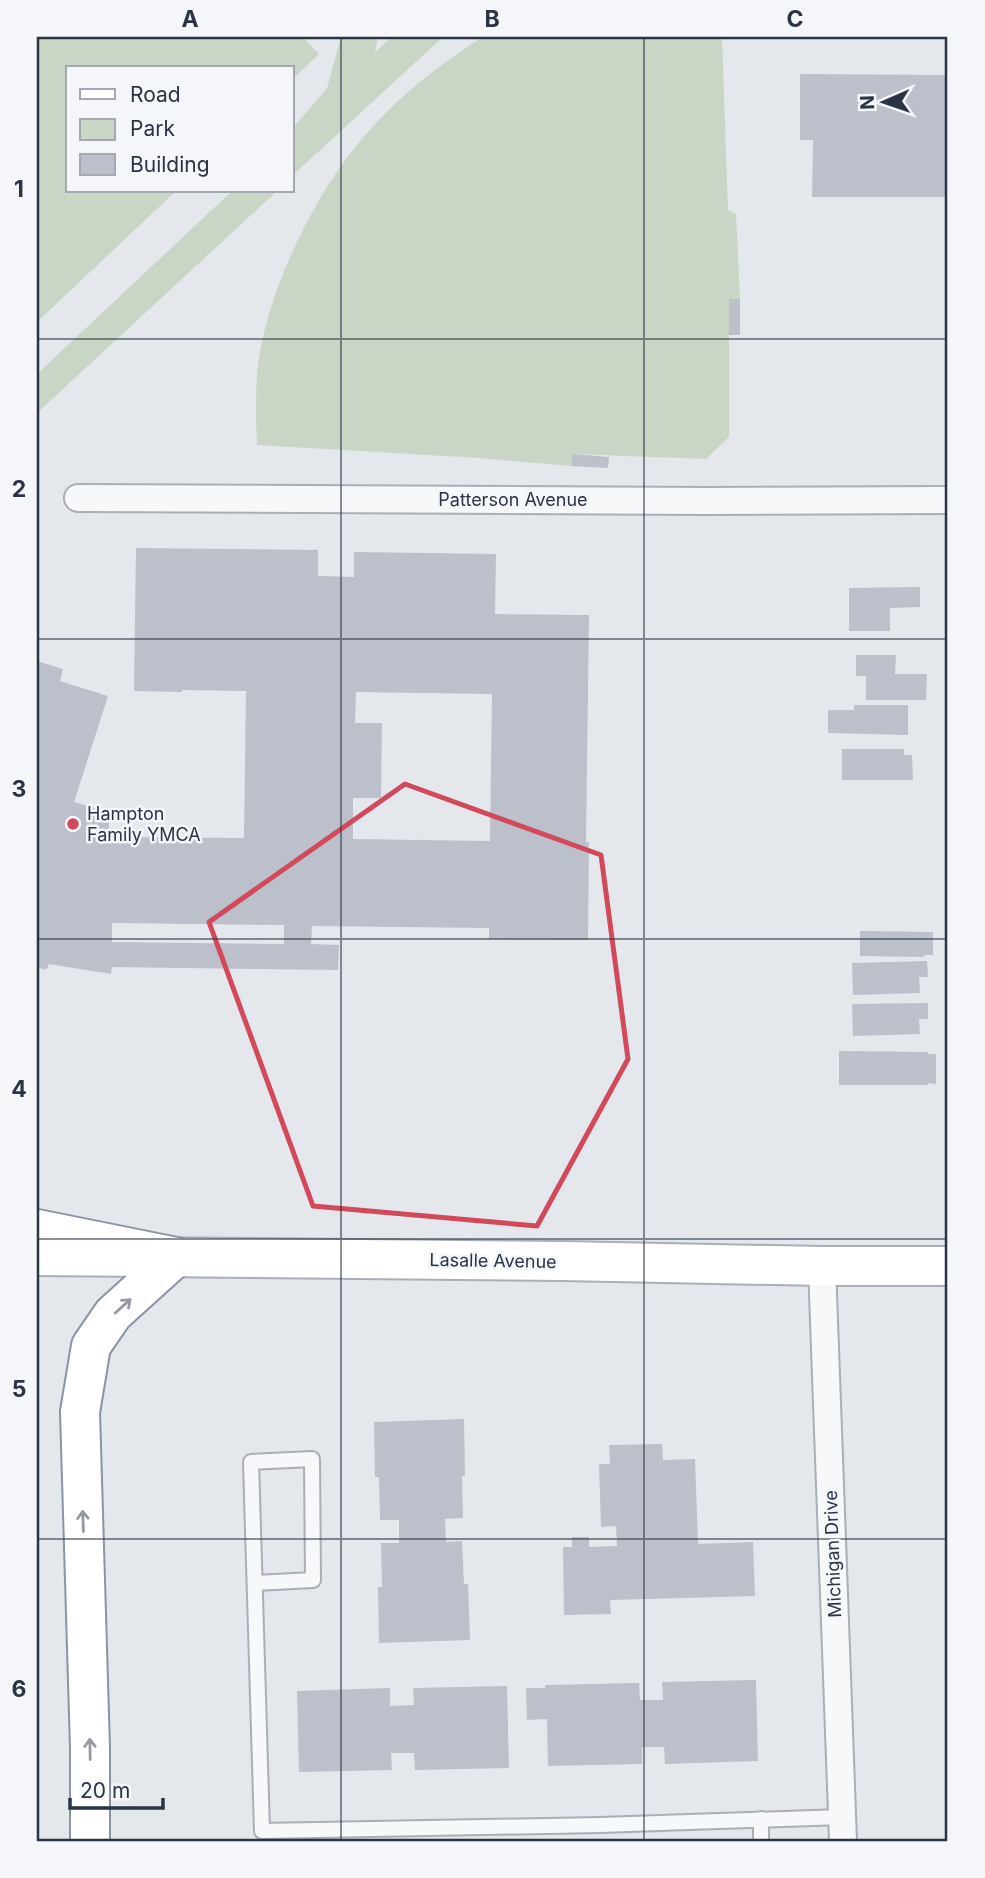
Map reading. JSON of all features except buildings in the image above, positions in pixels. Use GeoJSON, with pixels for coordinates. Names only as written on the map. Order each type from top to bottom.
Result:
{"type":"FeatureCollection","features":[{"type":"Feature","properties":{"kind":"main road"},"geometry":{"type":"LineString","coordinates":[[37,1229],[176,1257]]}},
{"type":"Feature","properties":{"kind":"main road","name":"Lasalle Avenue"},"geometry":{"type":"LineString","coordinates":[[37,1256],[948,1266]]}},
{"type":"Feature","properties":{"kind":"main road"},"geometry":{"type":"LineString","coordinates":[[90,1841],[90,1748],[80,1412],[91,1346],[113,1314],[176,1257]]}},
{"type":"Feature","properties":{"kind":"street","name":"Patterson Avenue"},"geometry":{"type":"LineString","coordinates":[[78,498],[948,500]]}},
{"type":"Feature","properties":{"kind":"street","name":"Michigan Drive"},"geometry":{"type":"LineString","coordinates":[[822,1266],[843,1829]]}},
{"type":"Feature","properties":{"kind":"lane"},"geometry":{"type":"LineString","coordinates":[[255,1583],[313,1580],[312,1459],[251,1462],[262,1831],[761,1819],[843,1829]]}},
{"type":"Feature","properties":{"kind":"lane"},"geometry":{"type":"LineString","coordinates":[[761,1819],[761,1841]]}},
{"type":"Feature","properties":{"kind":"highlighted area"},"geometry":{"type":"Polygon","coordinates":[[[405,784],[601,855],[628,1059],[537,1226],[313,1206],[209,922],[405,784]]]}},
{"type":"Feature","properties":{"kind":"green space"},"geometry":{"type":"Polygon","coordinates":[[[37,37],[303,37],[319,54],[294,78],[294,66],[66,66],[66,192],[175,192],[37,322],[37,37]]]}},
{"type":"Feature","properties":{"kind":"green space"},"geometry":{"type":"Polygon","coordinates":[[[341,37],[378,37],[375,52],[392,37],[443,37],[294,174],[294,127],[327,88],[341,37]]]}},
{"type":"Feature","properties":{"kind":"green space"},"geometry":{"type":"Polygon","coordinates":[[[483,37],[722,37],[728,210],[736,214],[740,299],[729,299],[729,437],[706,459],[573,454],[571,466],[257,445],[256,385],[263,336],[281,280],[309,218],[348,157],[394,105],[421,81],[483,37]]]}},
{"type":"Feature","properties":{"kind":"green space"},"geometry":{"type":"Polygon","coordinates":[[[231,192],[276,192],[37,413],[37,374],[231,192]]]}},
{"type":"Feature","properties":{"kind":"place","name":"Hampton Family YMCA"},"geometry":{"type":"Point","coordinates":[73,824]}}]}
